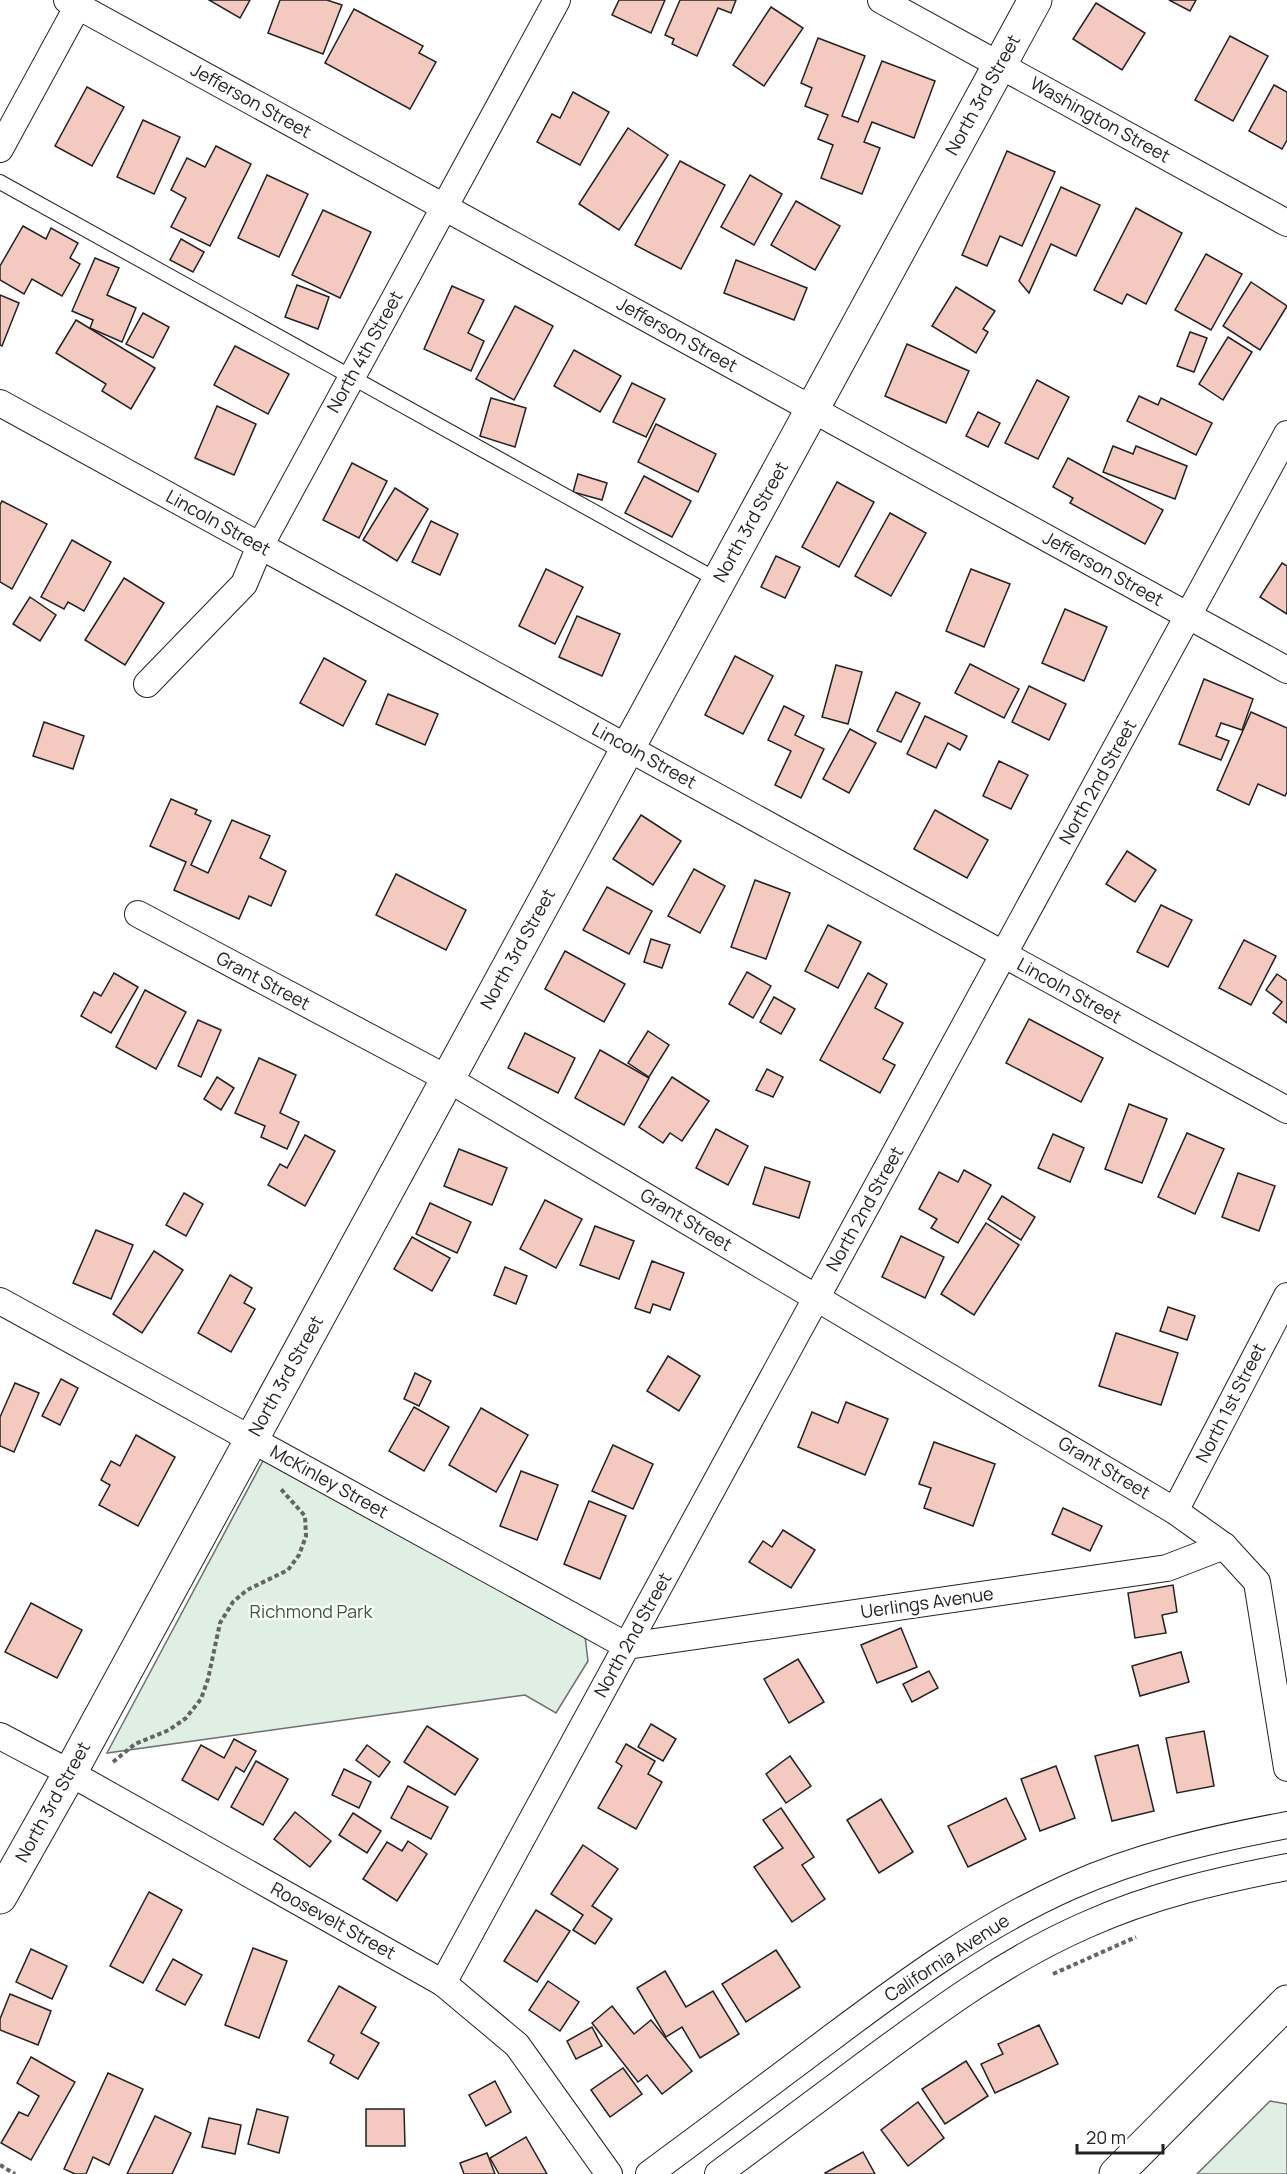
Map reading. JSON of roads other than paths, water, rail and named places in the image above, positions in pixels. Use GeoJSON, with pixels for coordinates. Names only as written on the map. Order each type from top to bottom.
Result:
{"type":"FeatureCollection","features":[{"type":"Feature","properties":{"kind":"main road","name":"North 3rd Street"},"geometry":{"type":"LineString","coordinates":[[0,1897],[82,1780],[245,1451],[1035,0]]}},
{"type":"Feature","properties":{"kind":"main road"},"geometry":{"type":"LineString","coordinates":[[1116,2174],[1287,2002]]}},
{"type":"Feature","properties":{"kind":"street","name":"North 4th Street"},"geometry":{"type":"LineString","coordinates":[[147,684],[244,584],[260,546],[556,0]]}},
{"type":"Feature","properties":{"kind":"street","name":"Washington Street"},"geometry":{"type":"LineString","coordinates":[[881,0],[1287,223]]}},
{"type":"Feature","properties":{"kind":"street","name":"Jefferson Street"},"geometry":{"type":"LineString","coordinates":[[75,2],[1287,670]]}},
{"type":"Feature","properties":{"kind":"street"},"geometry":{"type":"LineString","coordinates":[[0,149],[75,2]]}},
{"type":"Feature","properties":{"kind":"street","name":"Lincoln Street"},"geometry":{"type":"LineString","coordinates":[[0,403],[1287,1110]]}},
{"type":"Feature","properties":{"kind":"street","name":"North 2nd Street"},"geometry":{"type":"LineString","coordinates":[[443,1983],[1287,434]]}},
{"type":"Feature","properties":{"kind":"street","name":"Grant Street"},"geometry":{"type":"LineString","coordinates":[[138,914],[448,1079],[1175,1511],[1224,1546]]}},
{"type":"Feature","properties":{"kind":"street","name":"North 1st Street"},"geometry":{"type":"LineString","coordinates":[[1175,1511],[1287,1296]]}},
{"type":"Feature","properties":{"kind":"street","name":"McKinley Street"},"geometry":{"type":"LineString","coordinates":[[0,1301],[245,1451],[627,1646]]}},
{"type":"Feature","properties":{"kind":"street"},"geometry":{"type":"LineString","coordinates":[[1224,1546],[1257,1582],[1287,1768]]}},
{"type":"Feature","properties":{"kind":"street","name":"Uerlings Avenue"},"geometry":{"type":"LineString","coordinates":[[627,1646],[1167,1568],[1224,1546]]}},
{"type":"Feature","properties":{"kind":"street","name":"Roosevelt Street"},"geometry":{"type":"LineString","coordinates":[[0,1736],[443,1983],[517,2045],[609,2174]]}},
{"type":"Feature","properties":{"kind":"street","name":"California Avenue"},"geometry":{"type":"LineString","coordinates":[[649,2174],[928,1967],[1019,1911],[1124,1865],[1224,1837],[1287,1825]]}},
{"type":"Feature","properties":{"kind":"street"},"geometry":{"type":"LineString","coordinates":[[718,2174],[951,2001],[1039,1948],[1087,1924],[1138,1904],[1234,1878],[1287,1867]]}},
{"type":"Feature","properties":{"kind":"lane"},"geometry":{"type":"LineString","coordinates":[[0,182],[719,581]]}},
{"type":"Feature","properties":{"kind":"park label","name":"Richmond Park"},"geometry":{"type":"Point","coordinates":[311,1612]}}]}
